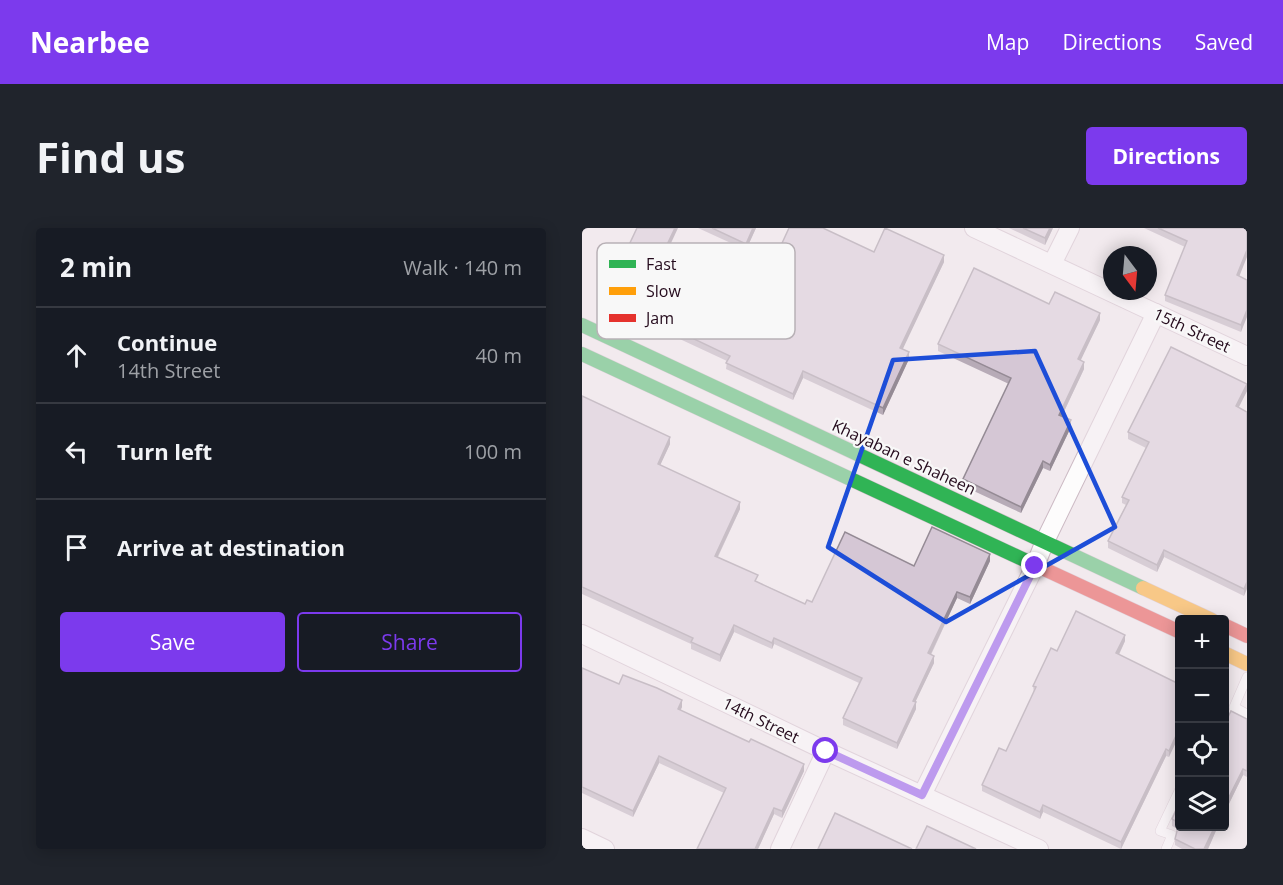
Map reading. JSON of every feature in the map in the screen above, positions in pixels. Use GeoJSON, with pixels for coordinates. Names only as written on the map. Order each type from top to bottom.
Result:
{"type":"FeatureCollection","features":[{"type":"Feature","properties":{"kind":"main road","name":"Khayaban e Shaheen"},"geometry":{"type":"LineString","coordinates":[[582,325],[597,332]]}},
{"type":"Feature","properties":{"kind":"main road","name":"Khayaban e Shaheen"},"geometry":{"type":"LineString","coordinates":[[612,339],[1201,615]]}},
{"type":"Feature","properties":{"kind":"main road"},"geometry":{"type":"LineString","coordinates":[[582,354],[1175,630]]}},
{"type":"Feature","properties":{"kind":"main road"},"geometry":{"type":"LineString","coordinates":[[1229,627],[1247,636]]}},
{"type":"Feature","properties":{"kind":"main road"},"geometry":{"type":"LineString","coordinates":[[1229,655],[1247,664]]}},
{"type":"Feature","properties":{"kind":"street","name":"15th Street"},"geometry":{"type":"LineString","coordinates":[[974,228],[1247,356]]}},
{"type":"Feature","properties":{"kind":"street"},"geometry":{"type":"LineString","coordinates":[[1052,264],[1070,228]]}},
{"type":"Feature","properties":{"kind":"street"},"geometry":{"type":"LineString","coordinates":[[922,795],[1156,313]]}},
{"type":"Feature","properties":{"kind":"street","name":"14th Street"},"geometry":{"type":"LineString","coordinates":[[582,634],[1029,847]]}},
{"type":"Feature","properties":{"kind":"street"},"geometry":{"type":"LineString","coordinates":[[780,849],[826,751]]}},
{"type":"Feature","properties":{"kind":"street"},"geometry":{"type":"LineString","coordinates":[[582,838],[605,849]]}},
{"type":"Feature","properties":{"kind":"lane"},"geometry":{"type":"LineString","coordinates":[[1229,710],[1234,707],[1247,677]]}},
{"type":"Feature","properties":{"kind":"lane"},"geometry":{"type":"LineString","coordinates":[[1234,707],[1247,714]]}},
{"type":"Feature","properties":{"kind":"lane"},"geometry":{"type":"LineString","coordinates":[[1166,849],[1172,835],[1160,831],[1175,798]]}},
{"type":"Feature","properties":{"kind":"highlighted area"},"geometry":{"type":"Polygon","coordinates":[[[1035,351],[1115,527],[946,622],[828,547],[893,360],[1035,351]]]}},
{"type":"Feature","properties":{"kind":"building"},"geometry":{"type":"Polygon","coordinates":[[[637,228],[675,228],[668,243],[630,243],[637,228]]]}},
{"type":"Feature","properties":{"kind":"building"},"geometry":{"type":"Polygon","coordinates":[[[712,228],[753,228],[746,243],[712,228]]]}},
{"type":"Feature","properties":{"kind":"building"},"geometry":{"type":"Polygon","coordinates":[[[789,228],[823,228],[874,252],[885,228],[944,255],[900,348],[909,352],[883,408],[803,371],[793,394],[726,363],[730,356],[694,339],[795,339],[795,243],[782,243],[789,228]]]}},
{"type":"Feature","properties":{"kind":"building"},"geometry":{"type":"Polygon","coordinates":[[[1023,228],[1050,228],[1045,238],[1023,228]]]}},
{"type":"Feature","properties":{"kind":"building"},"geometry":{"type":"Polygon","coordinates":[[[1158,228],[1247,228],[1247,250],[1237,275],[1247,280],[1247,310],[1241,325],[1165,295],[1187,241],[1158,228]]]}},
{"type":"Feature","properties":{"kind":"building"},"geometry":{"type":"Polygon","coordinates":[[[974,268],[1049,304],[1055,292],[1100,313],[1078,359],[1084,362],[1059,415],[1071,420],[1050,465],[1043,461],[1021,507],[963,479],[1011,378],[938,344],[974,268]]]}},
{"type":"Feature","properties":{"kind":"building"},"geometry":{"type":"Polygon","coordinates":[[[1171,347],[1247,384],[1236,406],[1247,412],[1247,582],[1244,589],[1164,550],[1157,565],[1108,541],[1129,500],[1122,497],[1149,442],[1128,432],[1171,347]]]}},
{"type":"Feature","properties":{"kind":"building"},"geometry":{"type":"Polygon","coordinates":[[[582,396],[670,437],[658,464],[740,502],[715,556],[758,575],[755,581],[805,604],[807,600],[812,602],[845,532],[914,566],[932,527],[990,554],[970,597],[957,592],[928,653],[934,656],[897,743],[843,718],[862,678],[774,638],[772,643],[734,625],[720,655],[691,642],[693,638],[582,587],[582,396]]]}},
{"type":"Feature","properties":{"kind":"building"},"geometry":{"type":"Polygon","coordinates":[[[1076,611],[1125,635],[1116,653],[1175,682],[1175,738],[1169,751],[1166,749],[1121,842],[1043,805],[1040,812],[982,785],[999,748],[1006,751],[1036,687],[1033,686],[1051,648],[1057,651],[1076,611]]]}},
{"type":"Feature","properties":{"kind":"building"},"geometry":{"type":"Polygon","coordinates":[[[582,668],[619,684],[623,675],[657,688],[682,700],[678,709],[749,742],[751,739],[804,764],[782,811],[774,808],[755,849],[697,849],[726,788],[659,756],[633,811],[582,787],[582,668]]]}},
{"type":"Feature","properties":{"kind":"building"},"geometry":{"type":"Polygon","coordinates":[[[1231,711],[1247,719],[1247,771],[1243,769],[1229,797],[1229,723],[1231,711]]]}},
{"type":"Feature","properties":{"kind":"building"},"geometry":{"type":"Polygon","coordinates":[[[835,813],[912,849],[818,849],[835,813]]]}},
{"type":"Feature","properties":{"kind":"building"},"geometry":{"type":"Polygon","coordinates":[[[927,826],[976,849],[916,849],[927,826]]]}},
{"type":"Feature","properties":{"kind":"building"},"geometry":{"type":"Polygon","coordinates":[[[1177,831],[1213,831],[1204,849],[1195,849],[1175,839],[1177,831]]]}},
{"type":"Feature","properties":{"kind":"traffic: fast"},"geometry":{"type":"LineString","coordinates":[[582,325],[597,332]]}},
{"type":"Feature","properties":{"kind":"traffic: fast"},"geometry":{"type":"LineString","coordinates":[[612,339],[1143,588]]}},
{"type":"Feature","properties":{"kind":"traffic: fast"},"geometry":{"type":"LineString","coordinates":[[582,354],[1031,563]]}},
{"type":"Feature","properties":{"kind":"traffic: slow"},"geometry":{"type":"LineString","coordinates":[[1143,588],[1201,615]]}},
{"type":"Feature","properties":{"kind":"traffic: slow"},"geometry":{"type":"LineString","coordinates":[[1229,655],[1247,664]]}},
{"type":"Feature","properties":{"kind":"traffic: jam"},"geometry":{"type":"LineString","coordinates":[[1031,563],[1175,630]]}},
{"type":"Feature","properties":{"kind":"traffic: jam"},"geometry":{"type":"LineString","coordinates":[[1229,627],[1247,636]]}},
{"type":"Feature","properties":{"kind":"route"},"geometry":{"type":"LineString","coordinates":[[826,751],[922,795],[1035,566]]}}]}
